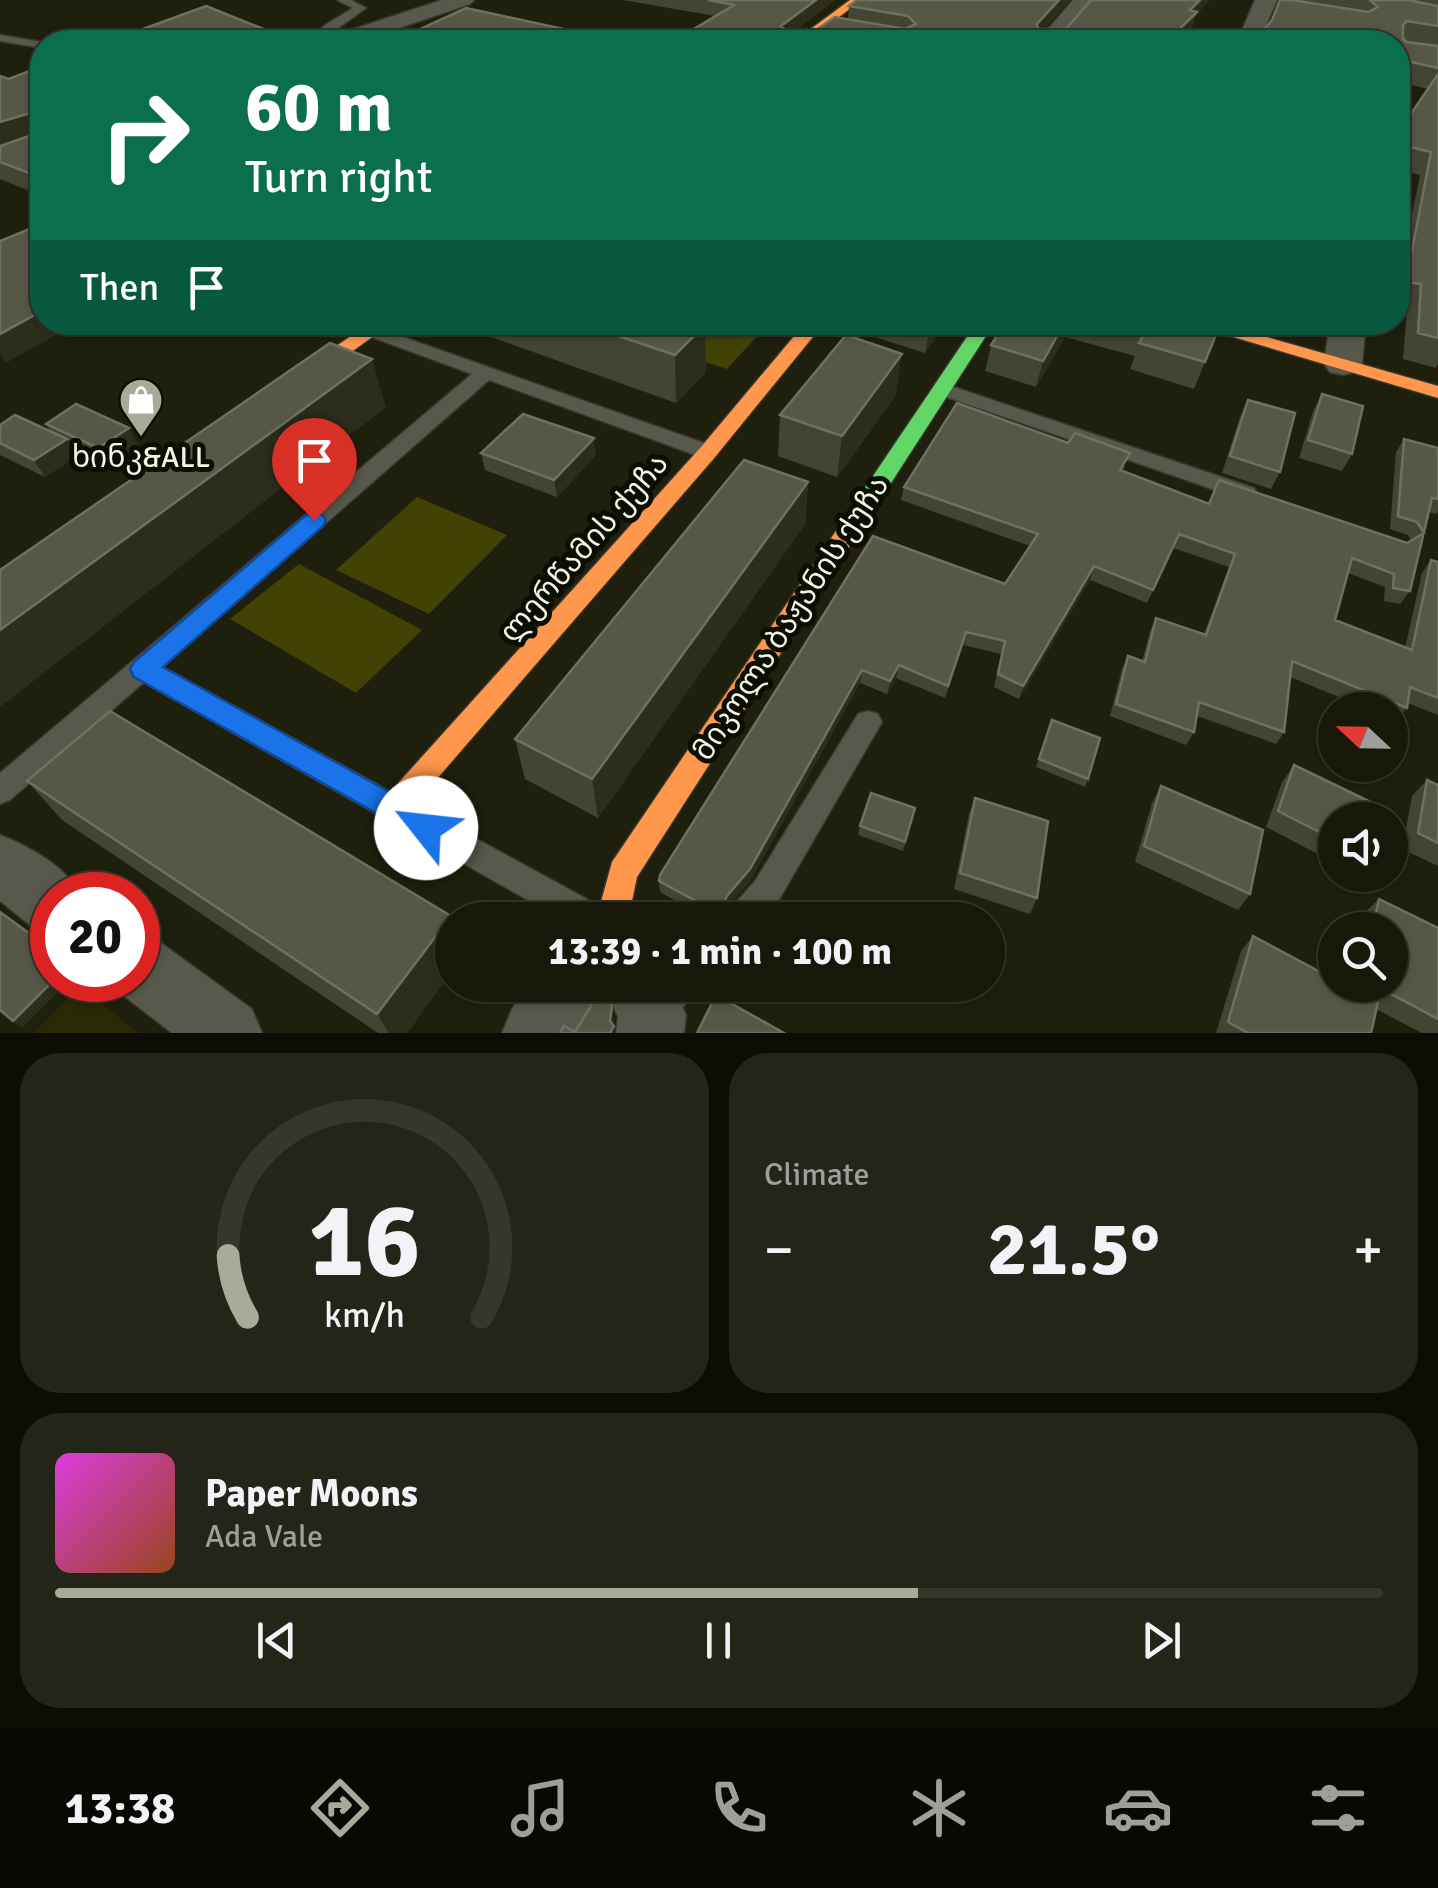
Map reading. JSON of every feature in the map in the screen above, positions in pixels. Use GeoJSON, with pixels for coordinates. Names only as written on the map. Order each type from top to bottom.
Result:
{"type":"FeatureCollection","features":[{"type":"Feature","properties":{"kind":"street"},"geometry":{"type":"LineString","coordinates":[[374,30],[463,0]]}},
{"type":"Feature","properties":{"kind":"street"},"geometry":{"type":"LineString","coordinates":[[821,30],[857,0]]}},
{"type":"Feature","properties":{"kind":"street"},"geometry":{"type":"LineString","coordinates":[[1058,30],[1084,0]]}},
{"type":"Feature","properties":{"kind":"street"},"geometry":{"type":"LineString","coordinates":[[1256,30],[1270,7]]}},
{"type":"Feature","properties":{"kind":"street"},"geometry":{"type":"LineString","coordinates":[[259,409],[366,335]]}},
{"type":"Feature","properties":{"kind":"street","name":"ლერწამის ქუჩა"},"geometry":{"type":"LineString","coordinates":[[393,809],[708,452],[805,335]]}},
{"type":"Feature","properties":{"kind":"street","name":"მიკოლა ბაჟანის ქუჩა"},"geometry":{"type":"LineString","coordinates":[[616,902],[623,872],[977,335]]}},
{"type":"Feature","properties":{"kind":"street"},"geometry":{"type":"LineString","coordinates":[[1239,335],[1438,392]]}},
{"type":"Feature","properties":{"kind":"street"},"geometry":{"type":"LineString","coordinates":[[1343,364],[1346,335]]}},
{"type":"Feature","properties":{"kind":"street"},"geometry":{"type":"LineString","coordinates":[[0,864],[30,886]]}},
{"type":"Feature","properties":{"kind":"street"},"geometry":{"type":"LineString","coordinates":[[160,982],[228,1033]]}},
{"type":"Feature","properties":{"kind":"street"},"geometry":{"type":"LineString","coordinates":[[536,1033],[558,1002]]}},
{"type":"Feature","properties":{"kind":"lane"},"geometry":{"type":"LineString","coordinates":[[327,30],[361,8],[342,0]]}},
{"type":"Feature","properties":{"kind":"lane"},"geometry":{"type":"LineString","coordinates":[[0,38],[30,42]]}},
{"type":"Feature","properties":{"kind":"lane"},"geometry":{"type":"LineString","coordinates":[[397,335],[486,372],[708,452]]}},
{"type":"Feature","properties":{"kind":"lane"},"geometry":{"type":"LineString","coordinates":[[0,791],[486,372]]}},
{"type":"Feature","properties":{"kind":"lane"},"geometry":{"type":"LineString","coordinates":[[942,388],[1271,502]]}},
{"type":"Feature","properties":{"kind":"lane"},"geometry":{"type":"LineString","coordinates":[[143,669],[561,902]]}},
{"type":"Feature","properties":{"kind":"lane"},"geometry":{"type":"LineString","coordinates":[[757,902],[868,722]]}},
{"type":"Feature","properties":{"kind":"shaded area"},"geometry":{"type":"Polygon","coordinates":[[[619,335],[758,335],[727,369],[619,335]]]}},
{"type":"Feature","properties":{"kind":"shaded area"},"geometry":{"type":"Polygon","coordinates":[[[417,497],[507,535],[429,614],[336,570],[417,497]]]}},
{"type":"Feature","properties":{"kind":"shaded area"},"geometry":{"type":"Polygon","coordinates":[[[299,564],[422,630],[356,693],[230,619],[299,564]]]}},
{"type":"Feature","properties":{"kind":"shaded area"},"geometry":{"type":"Polygon","coordinates":[[[64,1002],[100,1002],[139,1033],[34,1033],[64,1002]]]}},
{"type":"Feature","properties":{"kind":"building"},"geometry":{"type":"Polygon","coordinates":[[[708,0],[816,0],[781,26],[785,30],[692,30],[734,5],[708,0]]]}},
{"type":"Feature","properties":{"kind":"building"},"geometry":{"type":"Polygon","coordinates":[[[857,0],[1059,0],[1037,24],[1038,29],[1066,29],[1091,0],[1200,0],[1190,10],[1197,12],[1178,30],[816,30],[835,17],[905,29],[916,24],[908,16],[849,6],[857,0]]]}},
{"type":"Feature","properties":{"kind":"building"},"geometry":{"type":"Polygon","coordinates":[[[1280,0],[1368,12],[1378,7],[1370,0],[1408,0],[1438,6],[1438,26],[1407,21],[1403,30],[1264,30],[1280,0]]]}},
{"type":"Feature","properties":{"kind":"building"},"geometry":{"type":"Polygon","coordinates":[[[206,6],[266,30],[140,30],[206,6]]]}},
{"type":"Feature","properties":{"kind":"building"},"geometry":{"type":"Polygon","coordinates":[[[466,8],[568,30],[418,30],[466,8]]]}},
{"type":"Feature","properties":{"kind":"building"},"geometry":{"type":"Polygon","coordinates":[[[1410,42],[1438,46],[1438,68],[1410,62],[1410,42]]]}},
{"type":"Feature","properties":{"kind":"building"},"geometry":{"type":"Polygon","coordinates":[[[30,71],[30,113],[0,122],[0,76],[9,79],[30,71]]]}},
{"type":"Feature","properties":{"kind":"building"},"geometry":{"type":"Polygon","coordinates":[[[1438,74],[1438,338],[1418,333],[1421,284],[1410,283],[1410,261],[1431,152],[1410,147],[1410,115],[1438,74]]]}},
{"type":"Feature","properties":{"kind":"building"},"geometry":{"type":"Polygon","coordinates":[[[30,136],[30,173],[0,162],[0,146],[30,136]]]}},
{"type":"Feature","properties":{"kind":"building"},"geometry":{"type":"Polygon","coordinates":[[[30,229],[30,318],[0,334],[0,241],[30,229]]]}},
{"type":"Feature","properties":{"kind":"building"},"geometry":{"type":"Polygon","coordinates":[[[616,335],[695,335],[675,355],[616,335]]]}},
{"type":"Feature","properties":{"kind":"building"},"geometry":{"type":"Polygon","coordinates":[[[846,335],[902,354],[842,436],[780,415],[846,335]]]}},
{"type":"Feature","properties":{"kind":"building"},"geometry":{"type":"Polygon","coordinates":[[[998,335],[1058,335],[1043,361],[991,345],[998,335]]]}},
{"type":"Feature","properties":{"kind":"building"},"geometry":{"type":"Polygon","coordinates":[[[1144,335],[1216,335],[1205,362],[1139,343],[1144,335]]]}},
{"type":"Feature","properties":{"kind":"building"},"geometry":{"type":"Polygon","coordinates":[[[330,343],[372,359],[0,630],[0,570],[330,343]]]}},
{"type":"Feature","properties":{"kind":"building"},"geometry":{"type":"Polygon","coordinates":[[[1322,394],[1363,406],[1352,454],[1308,440],[1322,394]]]}},
{"type":"Feature","properties":{"kind":"building"},"geometry":{"type":"Polygon","coordinates":[[[1248,400],[1295,413],[1280,472],[1230,456],[1248,400]]]}},
{"type":"Feature","properties":{"kind":"building"},"geometry":{"type":"Polygon","coordinates":[[[957,403],[1068,443],[1075,433],[1130,453],[1120,470],[1209,504],[1219,480],[1407,543],[1424,533],[1410,591],[1393,588],[1394,574],[1352,558],[1335,620],[1412,650],[1431,560],[1438,562],[1438,698],[1410,687],[1408,701],[1408,692],[1368,692],[1292,661],[1284,732],[1199,702],[1194,732],[1116,704],[1128,656],[1145,662],[1156,618],[1206,635],[1235,554],[1179,534],[1153,590],[1094,566],[1023,686],[998,674],[1005,641],[966,632],[948,686],[899,665],[890,681],[862,670],[750,869],[724,902],[698,902],[659,881],[873,536],[1005,584],[1038,534],[904,487],[957,403]]]}},
{"type":"Feature","properties":{"kind":"building"},"geometry":{"type":"Polygon","coordinates":[[[76,404],[129,428],[98,448],[46,424],[76,404]]]}},
{"type":"Feature","properties":{"kind":"building"},"geometry":{"type":"Polygon","coordinates":[[[523,414],[594,438],[554,480],[481,453],[523,414]]]}},
{"type":"Feature","properties":{"kind":"building"},"geometry":{"type":"Polygon","coordinates":[[[15,415],[67,439],[34,460],[0,443],[0,425],[15,415]]]}},
{"type":"Feature","properties":{"kind":"building"},"geometry":{"type":"Polygon","coordinates":[[[1404,439],[1438,448],[1438,499],[1432,498],[1424,533],[1417,522],[1398,516],[1404,439]]]}},
{"type":"Feature","properties":{"kind":"building"},"geometry":{"type":"Polygon","coordinates":[[[744,460],[808,482],[592,779],[515,739],[744,460]]]}},
{"type":"Feature","properties":{"kind":"building"},"geometry":{"type":"Polygon","coordinates":[[[110,711],[435,906],[435,937],[377,1014],[27,781],[110,711]]]}},
{"type":"Feature","properties":{"kind":"building"},"geometry":{"type":"Polygon","coordinates":[[[1052,720],[1100,738],[1088,779],[1039,759],[1052,720]]]}},
{"type":"Feature","properties":{"kind":"building"},"geometry":{"type":"Polygon","coordinates":[[[1294,765],[1318,777],[1318,782],[1329,782],[1371,802],[1318,802],[1318,831],[1278,811],[1294,765]]]}},
{"type":"Feature","properties":{"kind":"building"},"geometry":{"type":"Polygon","coordinates":[[[1427,780],[1438,785],[1438,843],[1418,833],[1427,780]]]}},
{"type":"Feature","properties":{"kind":"building"},"geometry":{"type":"Polygon","coordinates":[[[1161,786],[1263,830],[1250,894],[1144,846],[1161,786]]]}},
{"type":"Feature","properties":{"kind":"building"},"geometry":{"type":"Polygon","coordinates":[[[871,793],[915,808],[905,842],[860,826],[871,793]]]}},
{"type":"Feature","properties":{"kind":"building"},"geometry":{"type":"Polygon","coordinates":[[[975,798],[1048,821],[1037,898],[960,873],[975,798]]]}},
{"type":"Feature","properties":{"kind":"building"},"geometry":{"type":"Polygon","coordinates":[[[1379,899],[1405,912],[1376,912],[1379,899]]]}},
{"type":"Feature","properties":{"kind":"building"},"geometry":{"type":"Polygon","coordinates":[[[0,912],[30,934],[32,1002],[13,1021],[0,1010],[0,912]]]}},
{"type":"Feature","properties":{"kind":"building"},"geometry":{"type":"Polygon","coordinates":[[[1408,913],[1438,928],[1438,1019],[1406,1002],[1408,913]]]}},
{"type":"Feature","properties":{"kind":"building"},"geometry":{"type":"Polygon","coordinates":[[[1253,936],[1318,971],[1318,1002],[1378,1002],[1371,1033],[1248,1033],[1228,1022],[1253,936]]]}},
{"type":"Feature","properties":{"kind":"building"},"geometry":{"type":"Polygon","coordinates":[[[593,1002],[609,1002],[614,1026],[610,1033],[560,1033],[564,1026],[575,1032],[593,1002]]]}},
{"type":"Feature","properties":{"kind":"building"},"geometry":{"type":"Polygon","coordinates":[[[712,1002],[729,1002],[784,1033],[697,1033],[712,1002]]]}},
{"type":"Feature","properties":{"kind":"traffic: fast"},"geometry":{"type":"LineString","coordinates":[[850,528],[977,335]]}},
{"type":"Feature","properties":{"kind":"traffic: slow"},"geometry":{"type":"LineString","coordinates":[[815,30],[857,0]]}},
{"type":"Feature","properties":{"kind":"traffic: slow"},"geometry":{"type":"LineString","coordinates":[[286,390],[365,335]]}},
{"type":"Feature","properties":{"kind":"traffic: slow"},"geometry":{"type":"LineString","coordinates":[[393,809],[708,452],[805,335]]}},
{"type":"Feature","properties":{"kind":"traffic: slow"},"geometry":{"type":"LineString","coordinates":[[1238,335],[1438,392]]}},
{"type":"Feature","properties":{"kind":"traffic: slow"},"geometry":{"type":"LineString","coordinates":[[616,902],[623,872],[850,528]]}},
{"type":"Feature","properties":{"kind":"place","name":"ხინკ&ALL"},"geometry":{"type":"Point","coordinates":[141,438]}},
{"type":"Feature","properties":{"kind":"route"},"geometry":{"type":"LineString","coordinates":[[314,520],[143,669],[426,828]]}}]}
